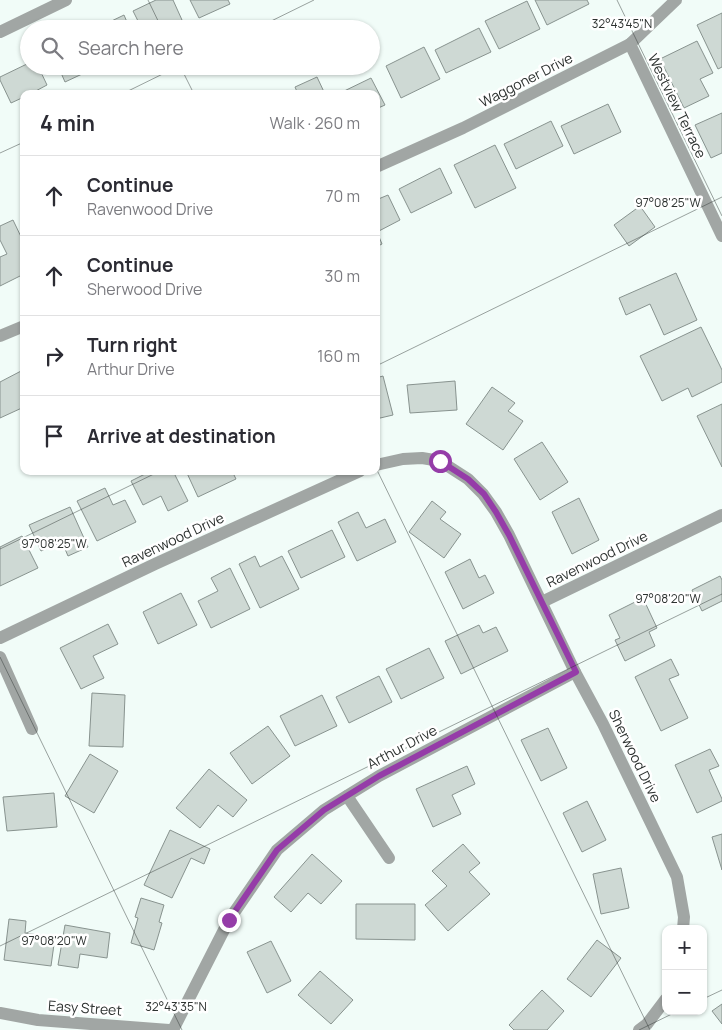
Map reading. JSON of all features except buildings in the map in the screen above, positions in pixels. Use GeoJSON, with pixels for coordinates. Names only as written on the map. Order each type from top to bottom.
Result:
{"type":"FeatureCollection","features":[{"type":"Feature","properties":{"kind":"street"},"geometry":{"type":"LineString","coordinates":[[25,20],[66,0]]}},
{"type":"Feature","properties":{"kind":"street","name":"Waggoner Drive"},"geometry":{"type":"LineString","coordinates":[[380,165],[463,128],[630,44],[676,0]]}},
{"type":"Feature","properties":{"kind":"street"},"geometry":{"type":"LineString","coordinates":[[0,32],[20,22]]}},
{"type":"Feature","properties":{"kind":"street","name":"Westview Terrace"},"geometry":{"type":"LineString","coordinates":[[630,44],[722,236]]}},
{"type":"Feature","properties":{"kind":"street"},"geometry":{"type":"LineString","coordinates":[[0,336],[20,328]]}},
{"type":"Feature","properties":{"kind":"street","name":"Ravenwood Drive"},"geometry":{"type":"LineString","coordinates":[[380,464],[404,459],[422,458],[440,461],[468,479],[484,494],[496,512],[542,602],[722,515]]}},
{"type":"Feature","properties":{"kind":"street","name":"Ravenwood Drive"},"geometry":{"type":"LineString","coordinates":[[0,638],[155,564],[351,475]]}},
{"type":"Feature","properties":{"kind":"street","name":"Sherwood Drive"},"geometry":{"type":"LineString","coordinates":[[542,602],[676,877],[684,917],[683,925]]}},
{"type":"Feature","properties":{"kind":"street"},"geometry":{"type":"LineString","coordinates":[[0,657],[32,730]]}},
{"type":"Feature","properties":{"kind":"street","name":"Arthur Drive"},"geometry":{"type":"LineString","coordinates":[[173,1030],[229,920],[277,850],[324,810],[379,776],[576,672]]}},
{"type":"Feature","properties":{"kind":"street"},"geometry":{"type":"LineString","coordinates":[[347,796],[389,858]]}},
{"type":"Feature","properties":{"kind":"street"},"geometry":{"type":"LineString","coordinates":[[639,1030],[647,1024],[662,1004]]}},
{"type":"Feature","properties":{"kind":"street","name":"Easy Street"},"geometry":{"type":"LineString","coordinates":[[0,1013],[38,1020],[169,1030]]}},
{"type":"Feature","properties":{"kind":"route"},"geometry":{"type":"LineString","coordinates":[[229,920],[277,850],[324,810],[379,776],[576,672],[496,512],[484,494],[468,479],[440,461]]}}]}
